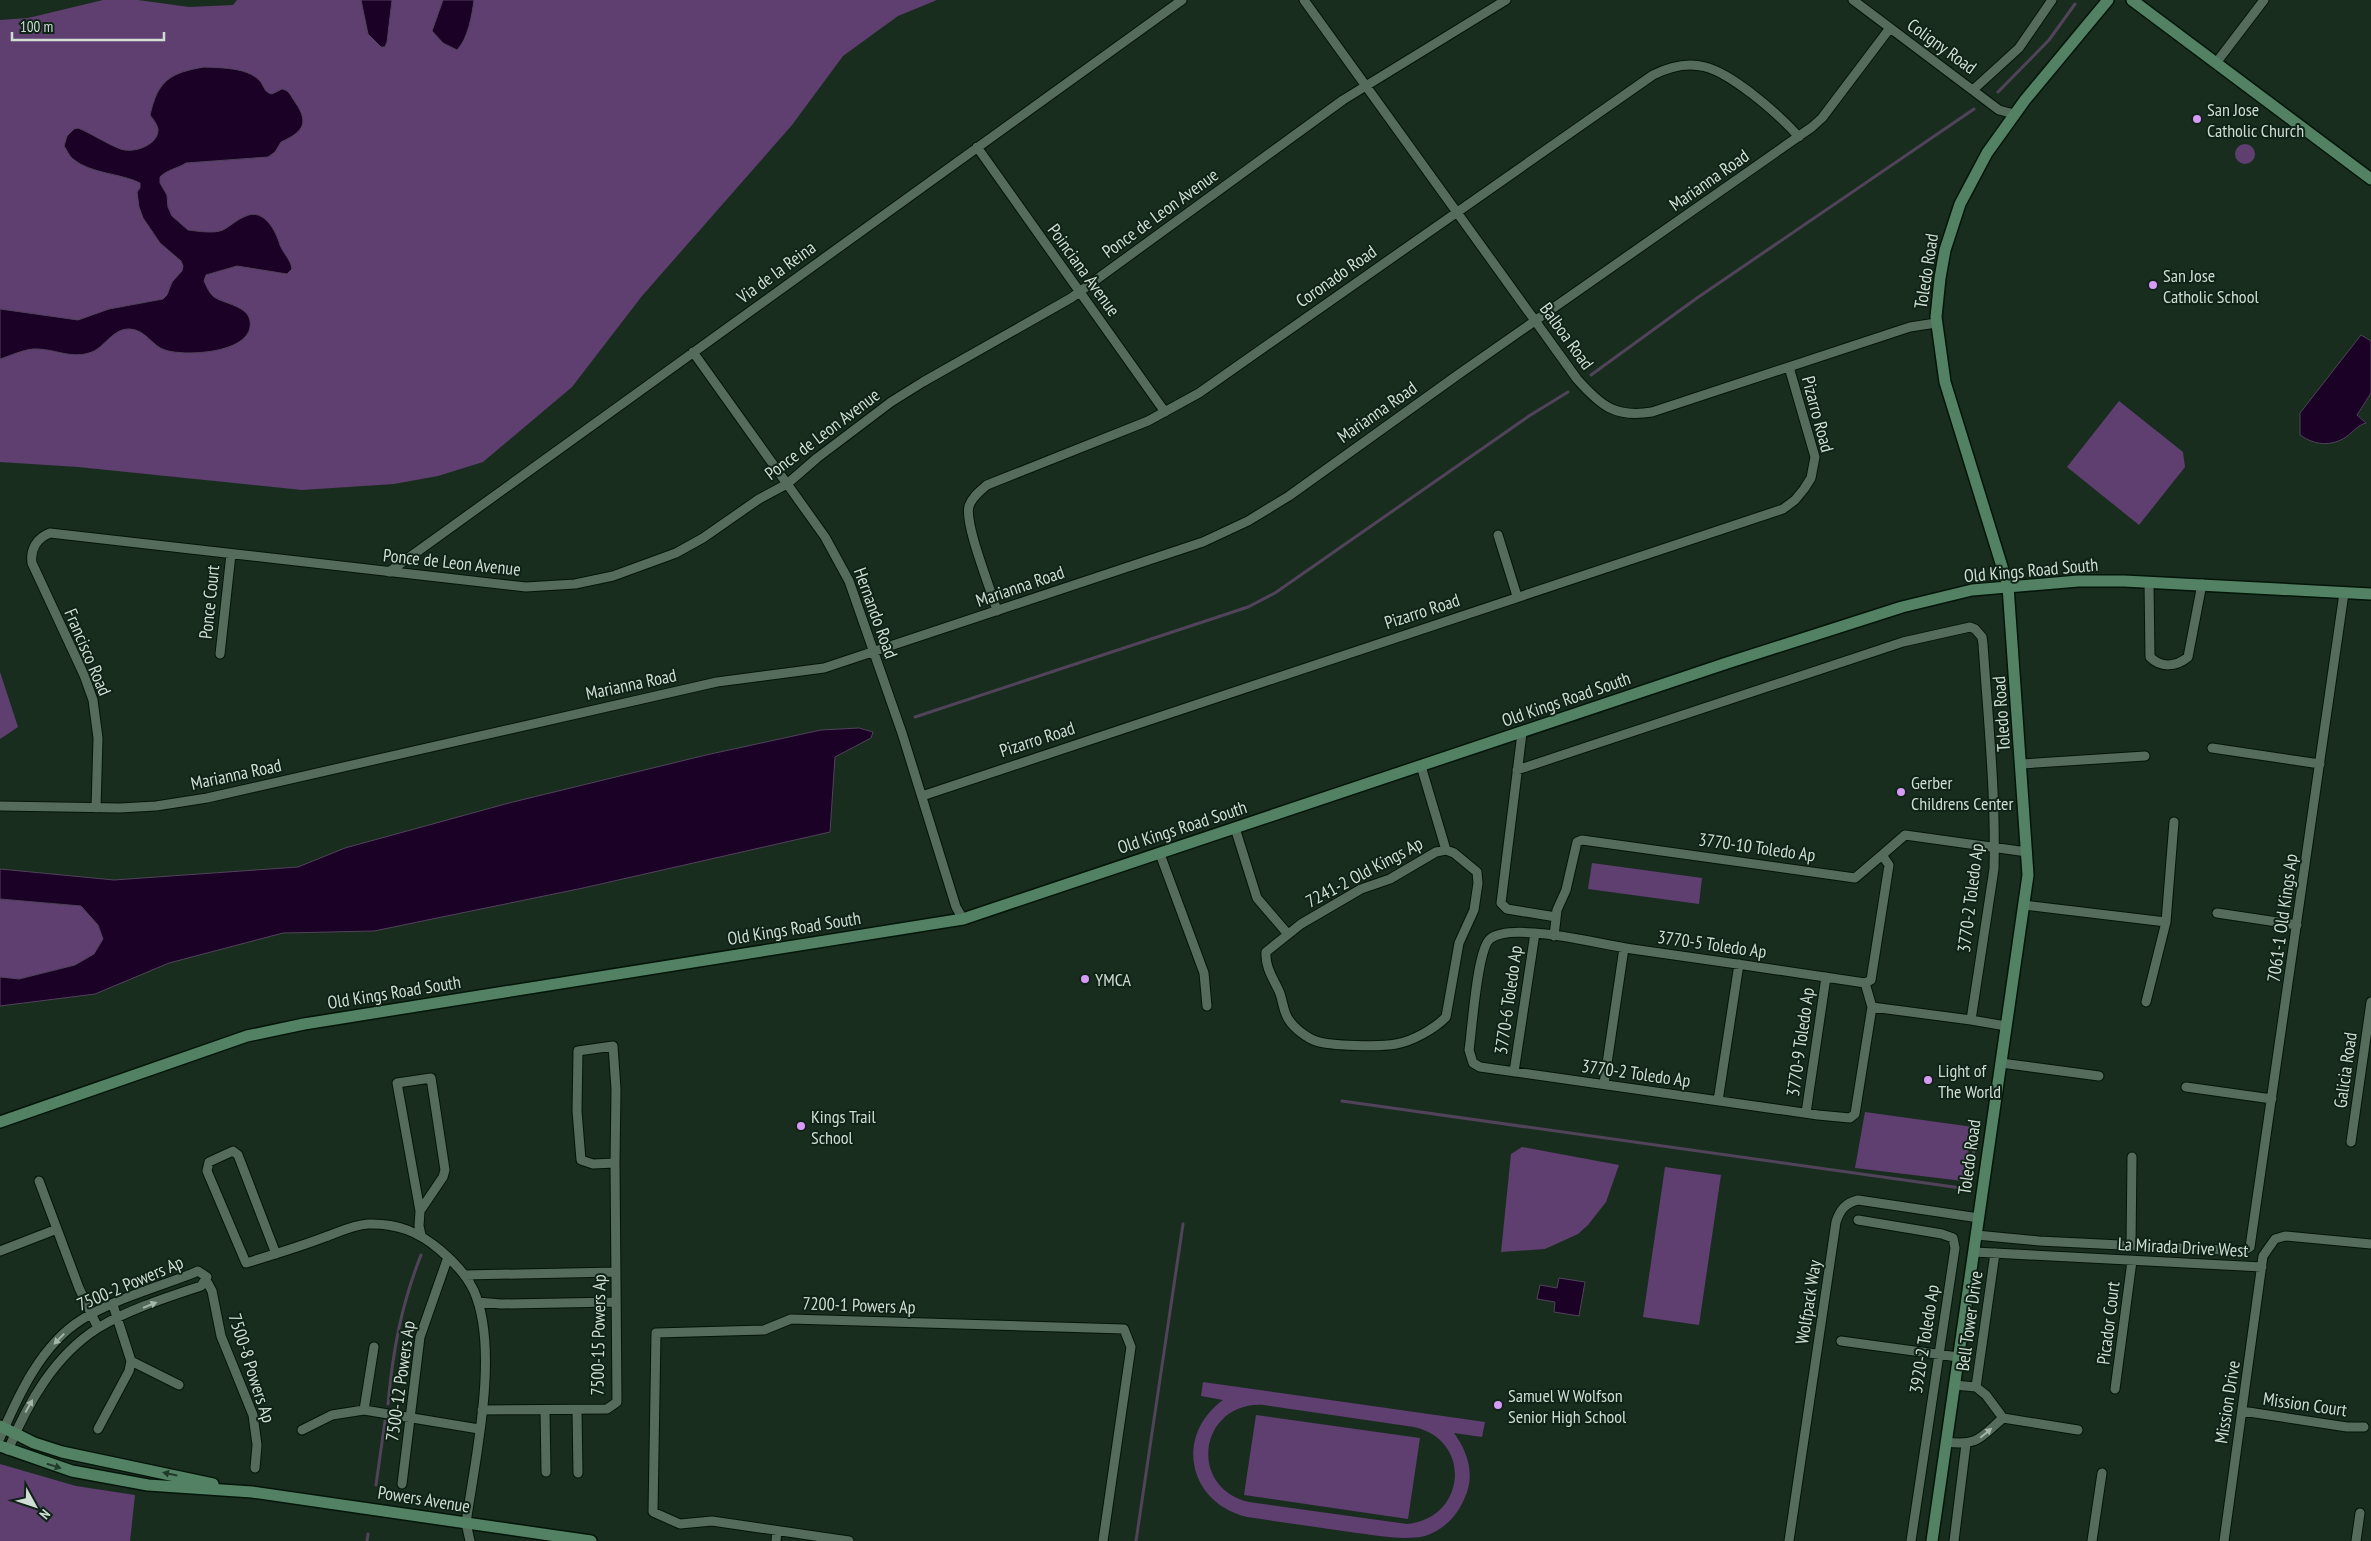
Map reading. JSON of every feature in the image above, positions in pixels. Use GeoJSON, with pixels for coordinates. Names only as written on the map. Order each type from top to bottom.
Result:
{"type":"FeatureCollection","features":[{"type":"Feature","properties":{"kind":"street","name":"Via de la Reina"},"geometry":{"type":"LineString","coordinates":[[389,572],[1182,0]]}},
{"type":"Feature","properties":{"kind":"street","name":"Balboa Road"},"geometry":{"type":"LineString","coordinates":[[1304,0],[1365,86],[1388,114],[1577,379],[1593,397],[1616,411],[1632,414],[1652,412],[1910,327],[1936,323]]}},
{"type":"Feature","properties":{"kind":"street","name":"Ponce de Leon Avenue"},"geometry":{"type":"LineString","coordinates":[[35,542],[50,533],[526,587],[588,582],[648,564],[676,553],[703,538],[759,499],[787,484],[891,402],[1080,292],[1365,86],[1506,0]]}},
{"type":"Feature","properties":{"kind":"street","name":"Coligny Road"},"geometry":{"type":"LineString","coordinates":[[1853,0],[1974,89],[1999,110],[2014,114]]}},
{"type":"Feature","properties":{"kind":"street"},"geometry":{"type":"LineString","coordinates":[[1974,89],[2019,48],[2052,0]]}},
{"type":"Feature","properties":{"kind":"street","name":"Toledo Road"},"geometry":{"type":"LineString","coordinates":[[1932,1541],[2028,875],[2022,764],[2008,586],[1946,382],[1936,323],[1940,278],[1952,225],[1975,173],[2014,114],[2108,0]]}},
{"type":"Feature","properties":{"kind":"street"},"geometry":{"type":"LineString","coordinates":[[2132,0],[2371,180]]}},
{"type":"Feature","properties":{"kind":"street"},"geometry":{"type":"LineString","coordinates":[[2216,63],[2264,0]]}},
{"type":"Feature","properties":{"kind":"street","name":"Marianna Road"},"geometry":{"type":"LineString","coordinates":[[0,806],[96,808],[156,806],[207,798],[649,697],[751,676],[824,668],[1173,554],[1248,521],[1289,496],[1336,460],[1799,137],[1822,118],[1890,28]]}},
{"type":"Feature","properties":{"kind":"street","name":"Coronado Road"},"geometry":{"type":"LineString","coordinates":[[997,611],[969,524],[969,506],[978,492],[987,486],[1148,421],[1199,393],[1457,210],[1653,75],[1678,66],[1702,66],[1724,74],[1781,116],[1799,137]]}},
{"type":"Feature","properties":{"kind":"street","name":"Poinciana Avenue"},"geometry":{"type":"LineString","coordinates":[[977,147],[1166,412]]}},
{"type":"Feature","properties":{"kind":"street","name":"Hernando Road"},"geometry":{"type":"LineString","coordinates":[[693,352],[825,537],[843,568],[863,617],[922,796],[956,907],[963,919]]}},
{"type":"Feature","properties":{"kind":"street","name":"Pizarro Road"},"geometry":{"type":"LineString","coordinates":[[922,796],[1517,596],[1777,511],[1790,504],[1804,489],[1811,478],[1815,457],[1789,367]]}},
{"type":"Feature","properties":{"kind":"street"},"geometry":{"type":"LineString","coordinates":[[1498,536],[1517,596]]}},
{"type":"Feature","properties":{"kind":"street","name":"Francisco Road"},"geometry":{"type":"LineString","coordinates":[[35,542],[31,557],[32,563],[84,675],[93,700],[98,738],[96,808]]}},
{"type":"Feature","properties":{"kind":"street","name":"Ponce Court"},"geometry":{"type":"LineString","coordinates":[[220,654],[231,554]]}},
{"type":"Feature","properties":{"kind":"street","name":"Old Kings Road South"},"geometry":{"type":"LineString","coordinates":[[0,1122],[247,1036],[314,1023],[963,919],[1902,607],[1972,590],[2078,581],[2202,584],[2371,594]]}},
{"type":"Feature","properties":{"kind":"street"},"geometry":{"type":"LineString","coordinates":[[2149,582],[2150,657],[2156,663],[2163,666],[2180,664],[2188,657],[2202,584]]}},
{"type":"Feature","properties":{"kind":"street","name":"7061-1 Old Kings Ap"},"geometry":{"type":"LineString","coordinates":[[2130,1246],[2243,1251],[2250,1247],[2344,593]]}},
{"type":"Feature","properties":{"kind":"street","name":"3770-2 Toledo Ap"},"geometry":{"type":"LineString","coordinates":[[1517,770],[1857,656],[1911,640],[1970,627],[1978,633],[1983,644],[1991,756],[1994,847],[1994,869],[1970,1020]]}},
{"type":"Feature","properties":{"kind":"street"},"geometry":{"type":"LineString","coordinates":[[1522,733],[1501,903],[1507,909],[1556,917]]}},
{"type":"Feature","properties":{"kind":"street"},"geometry":{"type":"LineString","coordinates":[[2212,748],[2320,764]]}},
{"type":"Feature","properties":{"kind":"street"},"geometry":{"type":"LineString","coordinates":[[2022,764],[2145,756]]}},
{"type":"Feature","properties":{"kind":"street"},"geometry":{"type":"LineString","coordinates":[[1421,766],[1446,850]]}},
{"type":"Feature","properties":{"kind":"street"},"geometry":{"type":"LineString","coordinates":[[2146,1002],[2166,922],[2174,822]]}},
{"type":"Feature","properties":{"kind":"street"},"geometry":{"type":"LineString","coordinates":[[1235,828],[1257,898],[1287,933]]}},
{"type":"Feature","properties":{"kind":"street"},"geometry":{"type":"LineString","coordinates":[[2006,1026],[1872,1007],[1865,983],[1871,980],[1888,865],[1882,855],[1905,835],[2027,852]]}},
{"type":"Feature","properties":{"kind":"street","name":"3770-10 Toledo Ap"},"geometry":{"type":"LineString","coordinates":[[1554,936],[1556,917],[1566,890],[1572,859],[1577,842],[1582,840],[1855,878],[1882,855]]}},
{"type":"Feature","properties":{"kind":"street","name":"7241-2 Old Kings Ap"},"geometry":{"type":"LineString","coordinates":[[1446,850],[1454,853],[1477,872],[1478,883],[1471,917],[1459,943],[1446,1017],[1438,1025],[1396,1044],[1315,1041],[1295,1027],[1288,1019],[1282,998],[1266,964],[1266,952],[1287,933],[1361,889],[1390,879],[1436,852],[1446,850]]}},
{"type":"Feature","properties":{"kind":"street"},"geometry":{"type":"LineString","coordinates":[[1160,854],[1204,973],[1207,1006]]}},
{"type":"Feature","properties":{"kind":"street"},"geometry":{"type":"LineString","coordinates":[[2024,905],[2166,922]]}},
{"type":"Feature","properties":{"kind":"street"},"geometry":{"type":"LineString","coordinates":[[2217,913],[2297,925]]}},
{"type":"Feature","properties":{"kind":"street"},"geometry":{"type":"LineString","coordinates":[[1535,933],[1554,936]]}},
{"type":"Feature","properties":{"kind":"street","name":"3770-2 Toledo Ap"},"geometry":{"type":"LineString","coordinates":[[1535,933],[1501,934],[1486,942],[1482,954],[1469,1050],[1473,1062],[1480,1066],[1718,1101],[1850,1118],[1855,1114],[1872,1007]]}},
{"type":"Feature","properties":{"kind":"street","name":"3770-6 Toledo Ap"},"geometry":{"type":"LineString","coordinates":[[1514,1072],[1535,933]]}},
{"type":"Feature","properties":{"kind":"street","name":"3770-5 Toledo Ap"},"geometry":{"type":"LineString","coordinates":[[1554,936],[1865,983]]}},
{"type":"Feature","properties":{"kind":"street"},"geometry":{"type":"LineString","coordinates":[[1604,1084],[1624,948]]}},
{"type":"Feature","properties":{"kind":"street"},"geometry":{"type":"LineString","coordinates":[[1718,1101],[1739,964]]}},
{"type":"Feature","properties":{"kind":"street","name":"3770-9 Toledo Ap"},"geometry":{"type":"LineString","coordinates":[[1806,1113],[1826,977]]}},
{"type":"Feature","properties":{"kind":"street","name":"Galicia Road"},"geometry":{"type":"LineString","coordinates":[[2351,1142],[2371,1002]]}},
{"type":"Feature","properties":{"kind":"street","name":"7500-15 Powers Ap"},"geometry":{"type":"LineString","coordinates":[[482,1410],[607,1409],[617,1402],[616,1089],[613,1046],[578,1051],[577,1110],[581,1160],[593,1164],[615,1163]]}},
{"type":"Feature","properties":{"kind":"street"},"geometry":{"type":"LineString","coordinates":[[2001,1063],[2099,1076]]}},
{"type":"Feature","properties":{"kind":"street"},"geometry":{"type":"LineString","coordinates":[[420,1211],[443,1177],[445,1170],[431,1078],[397,1083],[420,1211],[418,1226],[421,1235]]}},
{"type":"Feature","properties":{"kind":"street"},"geometry":{"type":"LineString","coordinates":[[2186,1087],[2272,1099]]}},
{"type":"Feature","properties":{"kind":"street"},"geometry":{"type":"LineString","coordinates":[[276,1254],[238,1155],[234,1151],[209,1162],[207,1171],[246,1263],[276,1254],[357,1226],[394,1226],[421,1235],[448,1256],[464,1275],[478,1302],[486,1354],[482,1410],[466,1523],[470,1541]]}},
{"type":"Feature","properties":{"kind":"street"},"geometry":{"type":"LineString","coordinates":[[1976,1235],[2130,1246],[2132,1157]]}},
{"type":"Feature","properties":{"kind":"street"},"geometry":{"type":"LineString","coordinates":[[39,1181],[79,1288],[98,1328]]}},
{"type":"Feature","properties":{"kind":"street","name":"Wolfpack Way"},"geometry":{"type":"LineString","coordinates":[[1789,1541],[1839,1212],[1848,1204],[1858,1200],[1979,1218]]}},
{"type":"Feature","properties":{"kind":"street","name":"3920-2 Toledo Ap"},"geometry":{"type":"LineString","coordinates":[[1858,1220],[1942,1234],[1953,1238],[1954,1248],[1911,1541]]}},
{"type":"Feature","properties":{"kind":"street"},"geometry":{"type":"LineString","coordinates":[[0,1250],[57,1229]]}},
{"type":"Feature","properties":{"kind":"street","name":"La Mirada Drive West"},"geometry":{"type":"LineString","coordinates":[[1974,1252],[2262,1267],[2263,1256],[2275,1239],[2285,1236],[2371,1244]]}},
{"type":"Feature","properties":{"kind":"street","name":"Bell Tower Drive"},"geometry":{"type":"LineString","coordinates":[[1995,1253],[1976,1387],[1986,1395],[2003,1418]]}},
{"type":"Feature","properties":{"kind":"street","name":"7500-12 Powers Ap"},"geometry":{"type":"LineString","coordinates":[[402,1484],[420,1337],[448,1256]]}},
{"type":"Feature","properties":{"kind":"street","name":"Picador Court"},"geometry":{"type":"LineString","coordinates":[[2115,1389],[2132,1261]]}},
{"type":"Feature","properties":{"kind":"street","name":"Mission Drive"},"geometry":{"type":"LineString","coordinates":[[2224,1541],[2262,1267]]}},
{"type":"Feature","properties":{"kind":"street","name":"7500-2 Powers Ap"},"geometry":{"type":"LineString","coordinates":[[1,1431],[43,1358],[64,1334],[76,1324],[113,1304],[198,1271],[205,1275],[206,1280],[201,1286],[98,1328],[68,1351],[38,1390],[15,1433],[4,1448]]}},
{"type":"Feature","properties":{"kind":"street"},"geometry":{"type":"LineString","coordinates":[[464,1275],[616,1272]]}},
{"type":"Feature","properties":{"kind":"street","name":"7500-8 Powers Ap"},"geometry":{"type":"LineString","coordinates":[[206,1280],[212,1291],[221,1336],[253,1415],[257,1445],[255,1468]]}},
{"type":"Feature","properties":{"kind":"street"},"geometry":{"type":"LineString","coordinates":[[478,1302],[501,1304],[616,1302]]}},
{"type":"Feature","properties":{"kind":"street"},"geometry":{"type":"LineString","coordinates":[[98,1429],[129,1371],[131,1362],[113,1304]]}},
{"type":"Feature","properties":{"kind":"street","name":"7200-1 Powers Ap"},"geometry":{"type":"LineString","coordinates":[[849,1541],[712,1521],[680,1524],[653,1512],[656,1333],[764,1330],[791,1320],[1124,1329],[1131,1346],[1103,1541]]}},
{"type":"Feature","properties":{"kind":"street"},"geometry":{"type":"LineString","coordinates":[[1841,1341],[1958,1357]]}},
{"type":"Feature","properties":{"kind":"street"},"geometry":{"type":"LineString","coordinates":[[364,1410],[374,1347]]}},
{"type":"Feature","properties":{"kind":"street"},"geometry":{"type":"LineString","coordinates":[[131,1362],[179,1385]]}},
{"type":"Feature","properties":{"kind":"street"},"geometry":{"type":"LineString","coordinates":[[1954,1385],[1976,1387]]}},
{"type":"Feature","properties":{"kind":"street"},"geometry":{"type":"LineString","coordinates":[[302,1430],[332,1415],[364,1410],[479,1429]]}},
{"type":"Feature","properties":{"kind":"street"},"geometry":{"type":"LineString","coordinates":[[545,1410],[546,1472]]}},
{"type":"Feature","properties":{"kind":"street"},"geometry":{"type":"LineString","coordinates":[[577,1410],[578,1473]]}},
{"type":"Feature","properties":{"kind":"street","name":"Mission Court"},"geometry":{"type":"LineString","coordinates":[[2242,1411],[2347,1427],[2364,1427]]}},
{"type":"Feature","properties":{"kind":"street"},"geometry":{"type":"LineString","coordinates":[[1946,1442],[1966,1444],[1976,1442],[2003,1418],[2078,1430]]}},
{"type":"Feature","properties":{"kind":"street","name":"Powers Avenue"},"geometry":{"type":"LineString","coordinates":[[1,1431],[15,1433],[62,1452],[252,1492],[591,1541]]}},
{"type":"Feature","properties":{"kind":"street"},"geometry":{"type":"LineString","coordinates":[[1954,1541],[1966,1444]]}},
{"type":"Feature","properties":{"kind":"street","name":"Powers Avenue"},"geometry":{"type":"LineString","coordinates":[[4,1448],[72,1471],[115,1480],[148,1485],[252,1492]]}},
{"type":"Feature","properties":{"kind":"street"},"geometry":{"type":"LineString","coordinates":[[2092,1541],[2102,1473]]}},
{"type":"Feature","properties":{"kind":"street"},"geometry":{"type":"LineString","coordinates":[[2356,1541],[2360,1513]]}},
{"type":"Feature","properties":{"kind":"street"},"geometry":{"type":"LineString","coordinates":[[776,1541],[777,1531]]}},
{"type":"Feature","properties":{"kind":"shaded area"},"geometry":{"type":"Polygon","coordinates":[[[103,0],[138,0],[189,7],[233,5],[237,0],[937,0],[898,16],[843,56],[792,125],[642,296],[572,387],[483,462],[438,476],[394,484],[302,490],[78,467],[0,462],[0,20],[28,18],[103,0]]]}},
{"type":"Feature","properties":{"kind":"shaded area"},"geometry":{"type":"Polygon","coordinates":[[[361,0],[392,0],[385,47],[381,47],[368,34],[361,0]]]}},
{"type":"Feature","properties":{"kind":"shaded area"},"geometry":{"type":"Polygon","coordinates":[[[443,0],[474,0],[467,33],[457,50],[443,43],[432,31],[443,0]]]}},
{"type":"Feature","properties":{"kind":"shaded area"},"geometry":{"type":"Polygon","coordinates":[[[204,67],[240,70],[254,76],[272,94],[282,89],[286,90],[298,107],[303,119],[302,125],[296,134],[281,142],[275,152],[268,157],[186,163],[166,172],[160,177],[160,183],[167,195],[168,207],[172,216],[188,230],[219,231],[252,214],[264,218],[276,233],[281,248],[289,260],[292,269],[287,274],[237,266],[206,275],[204,281],[209,292],[214,297],[245,312],[250,321],[249,332],[242,340],[231,346],[217,350],[188,353],[165,350],[140,332],[124,329],[114,334],[97,349],[84,354],[77,355],[33,349],[0,359],[0,309],[78,320],[109,309],[163,299],[167,295],[172,282],[182,271],[183,266],[181,261],[160,243],[143,218],[137,192],[140,188],[140,183],[88,168],[72,158],[64,146],[67,136],[74,129],[78,128],[121,149],[135,150],[146,146],[155,139],[157,134],[158,129],[150,115],[153,103],[162,86],[167,80],[182,72],[204,67]]]}},
{"type":"Feature","properties":{"kind":"shaded area"},"geometry":{"type":"Polygon","coordinates":[[[2245,144],[2252,147],[2255,154],[2252,161],[2245,164],[2238,161],[2235,154],[2238,147],[2245,144]]]}},
{"type":"Feature","properties":{"kind":"shaded area"},"geometry":{"type":"Polygon","coordinates":[[[2361,335],[2371,341],[2371,393],[2357,415],[2366,423],[2346,437],[2334,442],[2323,444],[2305,438],[2300,435],[2300,413],[2361,335]]]}},
{"type":"Feature","properties":{"kind":"shaded area"},"geometry":{"type":"Polygon","coordinates":[[[2119,401],[2183,452],[2185,467],[2139,525],[2067,467],[2119,401]]]}},
{"type":"Feature","properties":{"kind":"shaded area"},"geometry":{"type":"Polygon","coordinates":[[[0,672],[18,727],[0,739],[0,672]]]}},
{"type":"Feature","properties":{"kind":"shaded area"},"geometry":{"type":"Polygon","coordinates":[[[859,728],[873,732],[871,738],[835,757],[830,832],[583,888],[374,931],[283,933],[169,963],[95,994],[0,1006],[0,977],[19,979],[75,965],[94,954],[103,939],[98,925],[81,906],[0,899],[0,869],[114,880],[298,867],[345,848],[509,803],[706,755],[821,730],[859,728]]]}},
{"type":"Feature","properties":{"kind":"shaded area"},"geometry":{"type":"Polygon","coordinates":[[[1592,863],[1702,878],[1699,904],[1588,889],[1592,863]]]}},
{"type":"Feature","properties":{"kind":"shaded area"},"geometry":{"type":"Polygon","coordinates":[[[0,899],[81,906],[98,925],[103,939],[94,954],[75,965],[19,979],[0,977],[0,899]]]}},
{"type":"Feature","properties":{"kind":"shaded area"},"geometry":{"type":"Polygon","coordinates":[[[1865,1112],[1973,1127],[1963,1181],[1855,1168],[1865,1112]]]}},
{"type":"Feature","properties":{"kind":"shaded area"},"geometry":{"type":"Polygon","coordinates":[[[1522,1147],[1619,1165],[1606,1202],[1588,1225],[1578,1234],[1545,1249],[1501,1252],[1511,1154],[1522,1147]]]}},
{"type":"Feature","properties":{"kind":"shaded area"},"geometry":{"type":"Polygon","coordinates":[[[1665,1167],[1721,1175],[1699,1325],[1643,1317],[1665,1167]]]}},
{"type":"Feature","properties":{"kind":"shaded area"},"geometry":{"type":"Polygon","coordinates":[[[1559,1278],[1585,1282],[1579,1316],[1554,1312],[1555,1302],[1537,1299],[1540,1285],[1557,1288],[1559,1278]]]}},
{"type":"Feature","properties":{"kind":"shaded area"},"geometry":{"type":"Polygon","coordinates":[[[1203,1382],[1485,1422],[1482,1437],[1454,1433],[1463,1448],[1470,1472],[1468,1489],[1462,1504],[1450,1521],[1438,1530],[1425,1536],[1407,1538],[1388,1537],[1247,1517],[1227,1509],[1211,1498],[1201,1483],[1194,1467],[1194,1449],[1198,1432],[1208,1415],[1223,1400],[1201,1396],[1203,1382]],[[1264,1405],[1242,1407],[1226,1416],[1215,1430],[1209,1446],[1209,1464],[1216,1480],[1229,1493],[1249,1502],[1407,1524],[1427,1519],[1441,1509],[1451,1495],[1455,1479],[1453,1462],[1446,1447],[1433,1435],[1414,1427],[1264,1405]]]}},
{"type":"Feature","properties":{"kind":"shaded area"},"geometry":{"type":"Polygon","coordinates":[[[1256,1415],[1420,1438],[1408,1519],[1244,1495],[1256,1415]]]}},
{"type":"Feature","properties":{"kind":"shaded area"},"geometry":{"type":"Polygon","coordinates":[[[0,1464],[76,1486],[135,1495],[130,1541],[0,1541],[0,1464]]]}},
{"type":"Feature","properties":{"kind":"waterway"},"geometry":{"type":"LineString","coordinates":[[1998,92],[2049,40],[2075,4]]}},
{"type":"Feature","properties":{"kind":"waterway"},"geometry":{"type":"LineString","coordinates":[[1591,375],[1697,298],[1974,109]]}},
{"type":"Feature","properties":{"kind":"waterway"},"geometry":{"type":"LineString","coordinates":[[915,717],[1248,607],[1275,593],[1529,416],[1568,392]]}},
{"type":"Feature","properties":{"kind":"waterway"},"geometry":{"type":"LineString","coordinates":[[1342,1101],[1968,1189],[1977,1131]]}},
{"type":"Feature","properties":{"kind":"waterway"},"geometry":{"type":"LineString","coordinates":[[1136,1541],[1183,1224]]}},
{"type":"Feature","properties":{"kind":"waterway"},"geometry":{"type":"LineString","coordinates":[[388,1404],[392,1365],[399,1328],[408,1292],[421,1255]]}},
{"type":"Feature","properties":{"kind":"waterway"},"geometry":{"type":"LineString","coordinates":[[376,1485],[385,1421]]}},
{"type":"Feature","properties":{"kind":"waterway"},"geometry":{"type":"LineString","coordinates":[[367,1541],[368,1534]]}},
{"type":"Feature","properties":{"kind":"place","name":"San Jose Catholic Church"},"geometry":{"type":"Point","coordinates":[2197,119]}},
{"type":"Feature","properties":{"kind":"place","name":"San Jose Catholic School"},"geometry":{"type":"Point","coordinates":[2153,285]}},
{"type":"Feature","properties":{"kind":"place","name":"Gerber Childrens Center"},"geometry":{"type":"Point","coordinates":[1901,792]}},
{"type":"Feature","properties":{"kind":"place","name":"YMCA"},"geometry":{"type":"Point","coordinates":[1085,979]}},
{"type":"Feature","properties":{"kind":"place","name":"Light of The World"},"geometry":{"type":"Point","coordinates":[1928,1080]}},
{"type":"Feature","properties":{"kind":"place","name":"Kings Trail School"},"geometry":{"type":"Point","coordinates":[801,1126]}},
{"type":"Feature","properties":{"kind":"place","name":"Samuel W Wolfson Senior High School"},"geometry":{"type":"Point","coordinates":[1498,1405]}}]}
